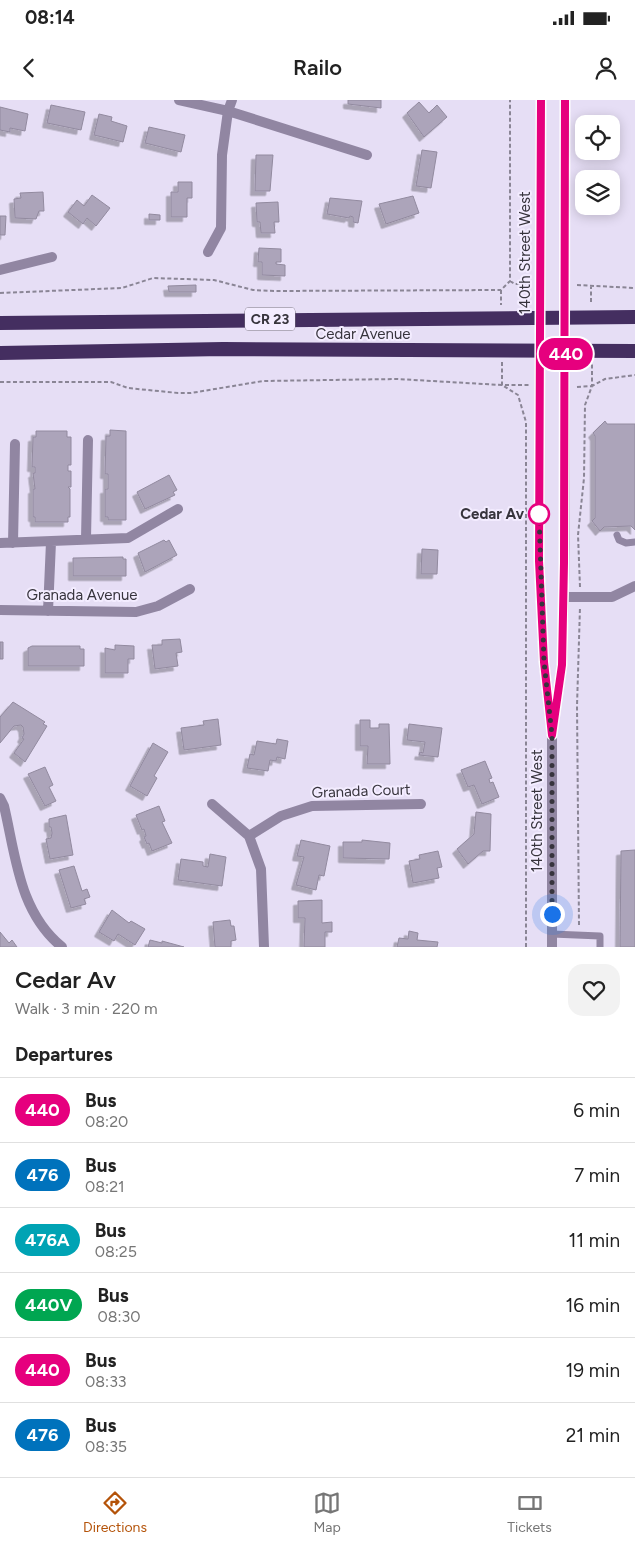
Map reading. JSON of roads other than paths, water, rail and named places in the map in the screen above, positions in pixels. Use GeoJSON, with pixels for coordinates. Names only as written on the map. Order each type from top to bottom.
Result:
{"type":"FeatureCollection","features":[{"type":"Feature","properties":{"kind":"highway","name":"Cedar Avenue"},"geometry":{"type":"LineString","coordinates":[[0,323],[635,317]]}},
{"type":"Feature","properties":{"kind":"highway","name":"Cedar Avenue"},"geometry":{"type":"LineString","coordinates":[[0,353],[223,349],[635,351]]}},
{"type":"Feature","properties":{"kind":"street"},"geometry":{"type":"LineString","coordinates":[[179,100],[228,111],[367,155]]}},
{"type":"Feature","properties":{"kind":"street"},"geometry":{"type":"LineString","coordinates":[[208,252],[221,228],[222,155],[228,111],[232,100]]}},
{"type":"Feature","properties":{"kind":"street","name":"140th Street West"},"geometry":{"type":"LineString","coordinates":[[541,100],[539,561],[544,662],[552,735],[552,947]]}},
{"type":"Feature","properties":{"kind":"street","name":"140th Street West"},"geometry":{"type":"LineString","coordinates":[[552,735],[562,665],[564,597],[566,351],[565,100]]}},
{"type":"Feature","properties":{"kind":"street"},"geometry":{"type":"LineString","coordinates":[[0,270],[52,257]]}},
{"type":"Feature","properties":{"kind":"street"},"geometry":{"type":"LineString","coordinates":[[86,539],[88,440]]}},
{"type":"Feature","properties":{"kind":"street"},"geometry":{"type":"LineString","coordinates":[[14,543],[15,444]]}},
{"type":"Feature","properties":{"kind":"street"},"geometry":{"type":"LineString","coordinates":[[0,543],[128,538],[178,508]]}},
{"type":"Feature","properties":{"kind":"street"},"geometry":{"type":"LineString","coordinates":[[48,611],[52,542]]}},
{"type":"Feature","properties":{"kind":"street"},"geometry":{"type":"LineString","coordinates":[[564,597],[612,597],[635,586]]}},
{"type":"Feature","properties":{"kind":"street","name":"Granada Avenue"},"geometry":{"type":"LineString","coordinates":[[0,610],[136,612],[158,606],[190,590]]}},
{"type":"Feature","properties":{"kind":"street"},"geometry":{"type":"LineString","coordinates":[[0,798],[4,806],[24,894],[36,918],[62,947]]}},
{"type":"Feature","properties":{"kind":"street"},"geometry":{"type":"LineString","coordinates":[[212,804],[248,836],[261,869],[264,947]]}},
{"type":"Feature","properties":{"kind":"street","name":"Granada Court"},"geometry":{"type":"LineString","coordinates":[[248,836],[281,816],[312,806],[421,804]]}},
{"type":"Feature","properties":{"kind":"lane"},"geometry":{"type":"LineString","coordinates":[[617,535],[619,540],[626,543],[635,542]]}},
{"type":"Feature","properties":{"kind":"lane"},"geometry":{"type":"LineString","coordinates":[[552,934],[600,936],[600,947]]}},
{"type":"Feature","properties":{"kind":"place","name":"Cedar Av"},"geometry":{"type":"Point","coordinates":[539,514]}}]}
